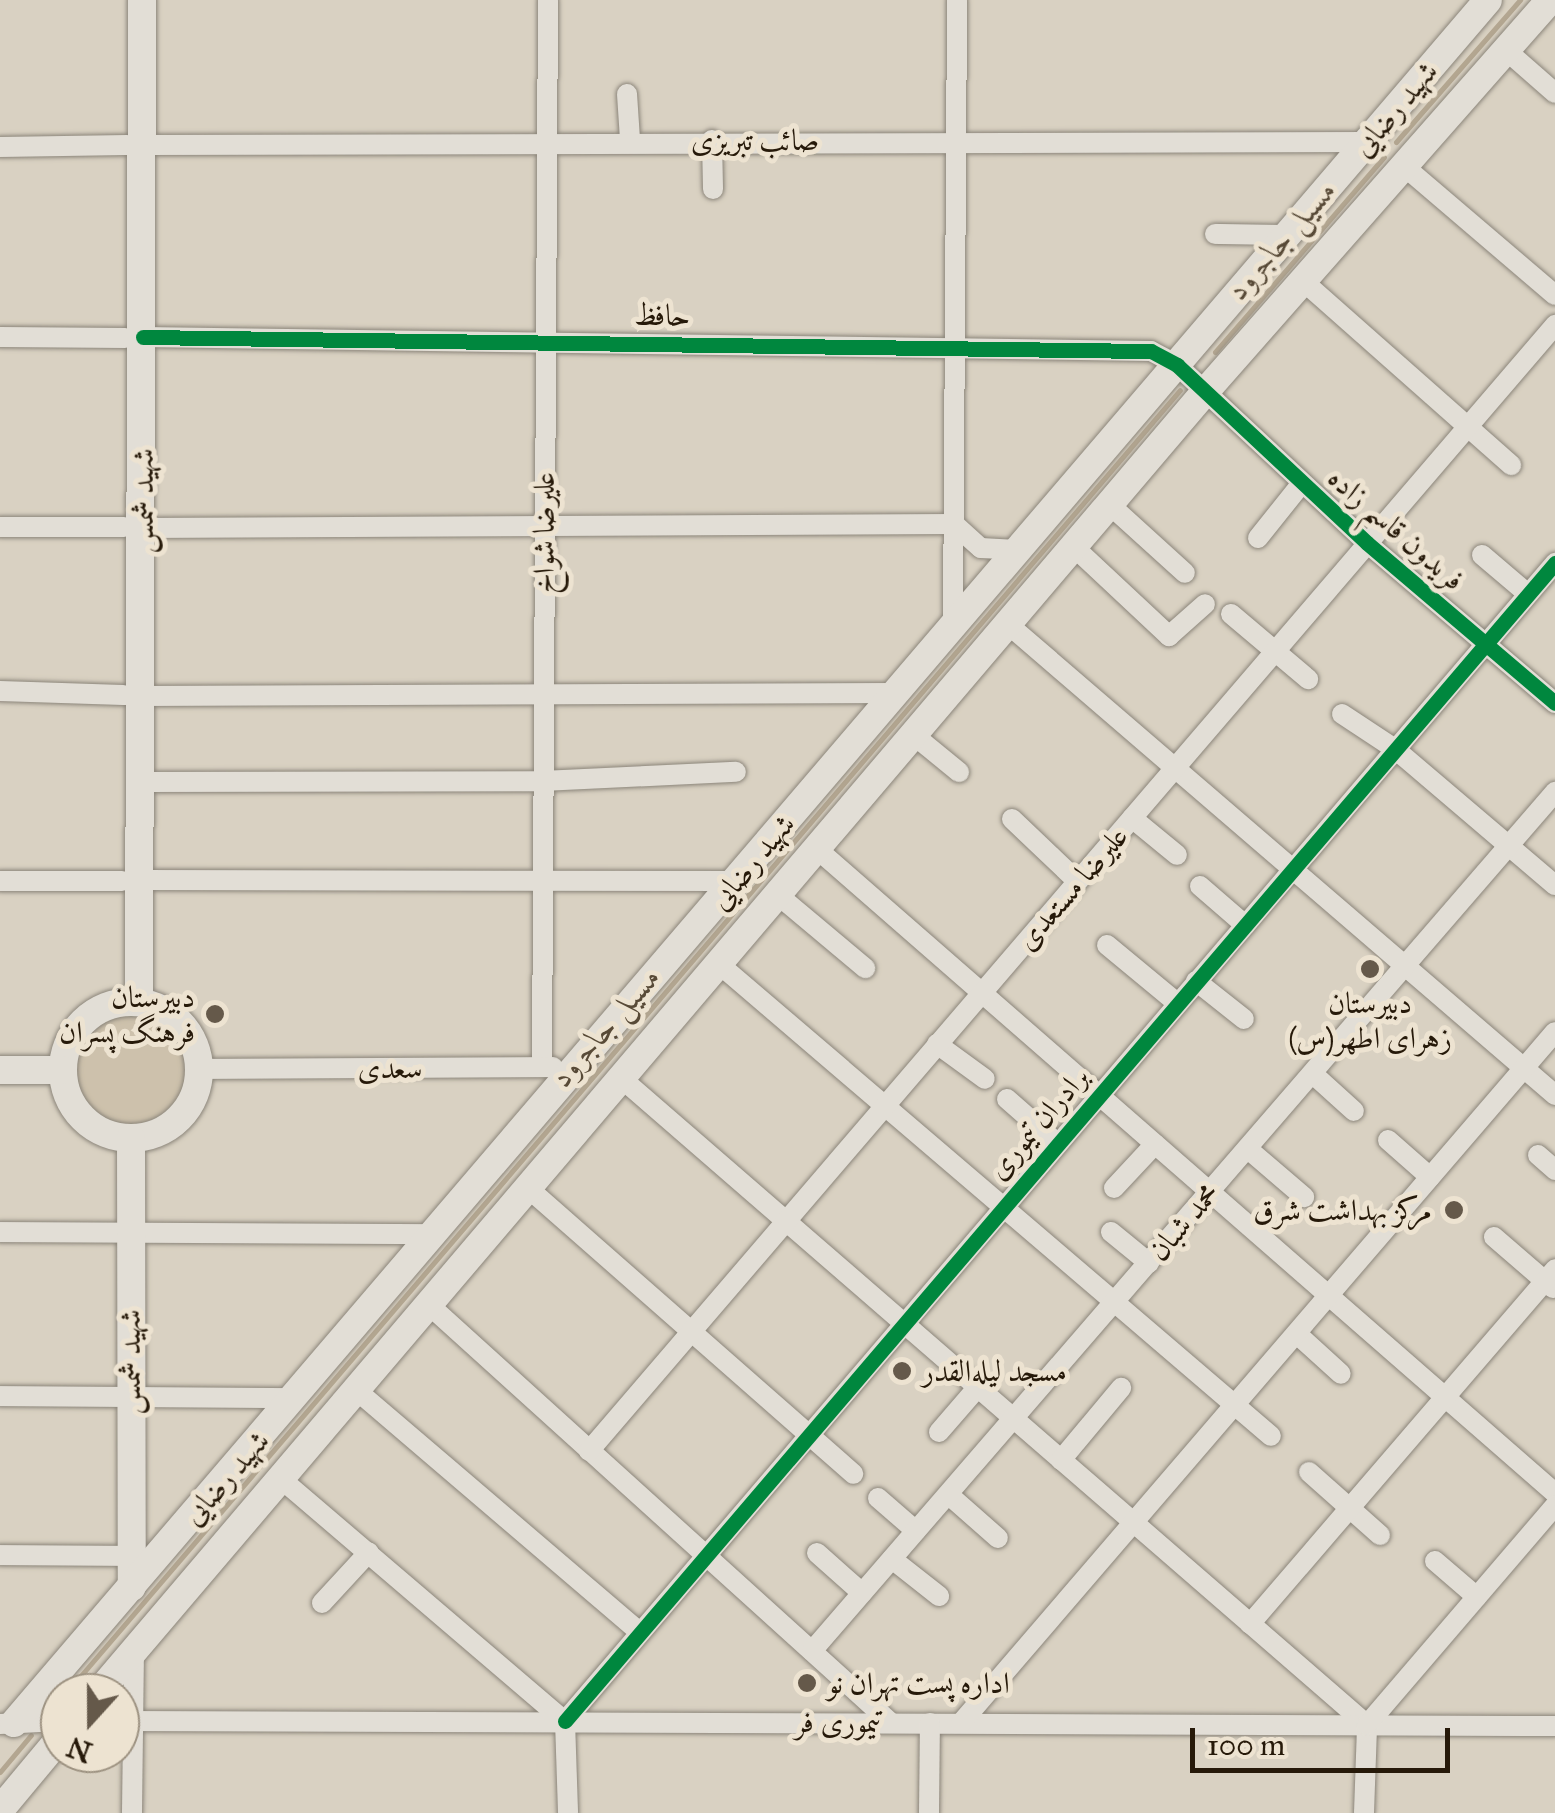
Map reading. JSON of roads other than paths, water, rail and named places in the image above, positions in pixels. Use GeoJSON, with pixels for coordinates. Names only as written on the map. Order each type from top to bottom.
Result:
{"type":"FeatureCollection","features":[{"type":"Feature","properties":{"kind":"main road","name":"شهید شمس"},"geometry":{"type":"LineString","coordinates":[[126,0],[135,145]]}},
{"type":"Feature","properties":{"kind":"main road","name":"شهید شمس"},"geometry":{"type":"LineString","coordinates":[[132,1001],[135,145],[142,0]]}},
{"type":"Feature","properties":{"kind":"main road","name":"شهید رضایی"},"geometry":{"type":"LineString","coordinates":[[7,1724],[296,1398],[1488,0]]}},
{"type":"Feature","properties":{"kind":"main road","name":"شهید رضایی"},"geometry":{"type":"LineString","coordinates":[[115,1673],[1010,626],[1204,393],[1550,0]]}},
{"type":"Feature","properties":{"kind":"main road","name":"شهید شمس"},"geometry":{"type":"LineString","coordinates":[[132,696],[141,782],[132,880]]}},
{"type":"Feature","properties":{"kind":"main road"},"geometry":{"type":"LineString","coordinates":[[132,1001],[170,1014],[186,1029],[200,1069],[187,1110],[152,1135],[131,1138],[90,1125],[75,1110],[62,1070],[75,1030],[90,1014],[132,1001]]}},
{"type":"Feature","properties":{"kind":"main road"},"geometry":{"type":"LineString","coordinates":[[0,1070],[62,1070]]}},
{"type":"Feature","properties":{"kind":"main road","name":"شهید شمس"},"geometry":{"type":"LineString","coordinates":[[131,1138],[132,1586]]}},
{"type":"Feature","properties":{"kind":"main road"},"geometry":{"type":"LineString","coordinates":[[0,1810],[40,1762]]}},
{"type":"Feature","properties":{"kind":"street","name":"علیرضا شواخ"},"geometry":{"type":"LineString","coordinates":[[542,1067],[542,526],[548,0]]}},
{"type":"Feature","properties":{"kind":"street"},"geometry":{"type":"LineString","coordinates":[[953,624],[957,0]]}},
{"type":"Feature","properties":{"kind":"street"},"geometry":{"type":"LineString","coordinates":[[1506,50],[1555,93]]}},
{"type":"Feature","properties":{"kind":"street"},"geometry":{"type":"LineString","coordinates":[[627,94],[630,140]]}},
{"type":"Feature","properties":{"kind":"street","name":"صائب تبریزی"},"geometry":{"type":"LineString","coordinates":[[0,147],[548,139],[1367,142]]}},
{"type":"Feature","properties":{"kind":"street"},"geometry":{"type":"LineString","coordinates":[[712,140],[713,189]]}},
{"type":"Feature","properties":{"kind":"street"},"geometry":{"type":"LineString","coordinates":[[1405,167],[1555,295]]}},
{"type":"Feature","properties":{"kind":"street"},"geometry":{"type":"LineString","coordinates":[[1215,234],[1288,235]]}},
{"type":"Feature","properties":{"kind":"street"},"geometry":{"type":"LineString","coordinates":[[1304,281],[1511,465]]}},
{"type":"Feature","properties":{"kind":"street","name":"علیرضا مستعدی"},"geometry":{"type":"LineString","coordinates":[[589,1451],[1555,325]]}},
{"type":"Feature","properties":{"kind":"street","name":"حافظ"},"geometry":{"type":"LineString","coordinates":[[0,337],[954,345],[1152,352],[1176,365]]}},
{"type":"Feature","properties":{"kind":"street","name":"فریدون قاسم زاده"},"geometry":{"type":"LineString","coordinates":[[1176,365],[1367,543],[1555,703]]}},
{"type":"Feature","properties":{"kind":"street"},"geometry":{"type":"LineString","coordinates":[[1258,538],[1302,483]]}},
{"type":"Feature","properties":{"kind":"street"},"geometry":{"type":"LineString","coordinates":[[1110,505],[1185,572]]}},
{"type":"Feature","properties":{"kind":"street"},"geometry":{"type":"LineString","coordinates":[[0,527],[954,524],[981,548],[1017,550]]}},
{"type":"Feature","properties":{"kind":"street"},"geometry":{"type":"LineString","coordinates":[[1075,548],[1168,636],[1205,604]]}},
{"type":"Feature","properties":{"kind":"street"},"geometry":{"type":"LineString","coordinates":[[1482,555],[1528,594]]}},
{"type":"Feature","properties":{"kind":"street","name":"برادران تیموری"},"geometry":{"type":"LineString","coordinates":[[565,1721],[1555,563]]}},
{"type":"Feature","properties":{"kind":"street"},"geometry":{"type":"LineString","coordinates":[[1231,614],[1308,678]]}},
{"type":"Feature","properties":{"kind":"street"},"geometry":{"type":"LineString","coordinates":[[1010,626],[1555,1095]]}},
{"type":"Feature","properties":{"kind":"street"},"geometry":{"type":"LineString","coordinates":[[0,691],[132,696],[894,693]]}},
{"type":"Feature","properties":{"kind":"street"},"geometry":{"type":"LineString","coordinates":[[1342,714],[1395,749],[1555,886]]}},
{"type":"Feature","properties":{"kind":"street"},"geometry":{"type":"LineString","coordinates":[[916,736],[959,772]]}},
{"type":"Feature","properties":{"kind":"street"},"geometry":{"type":"LineString","coordinates":[[141,782],[542,780],[736,772]]}},
{"type":"Feature","properties":{"kind":"street","name":"محمد شبان"},"geometry":{"type":"LineString","coordinates":[[812,1651],[1555,792]]}},
{"type":"Feature","properties":{"kind":"street"},"geometry":{"type":"LineString","coordinates":[[1132,818],[1177,854]]}},
{"type":"Feature","properties":{"kind":"street"},"geometry":{"type":"LineString","coordinates":[[1012,819],[1078,881]]}},
{"type":"Feature","properties":{"kind":"street"},"geometry":{"type":"LineString","coordinates":[[817,849],[1555,1492]]}},
{"type":"Feature","properties":{"kind":"street"},"geometry":{"type":"LineString","coordinates":[[0,881],[544,876],[736,881]]}},
{"type":"Feature","properties":{"kind":"street"},"geometry":{"type":"LineString","coordinates":[[1200,886],[1244,925]]}},
{"type":"Feature","properties":{"kind":"street"},"geometry":{"type":"LineString","coordinates":[[778,895],[865,968]]}},
{"type":"Feature","properties":{"kind":"street"},"geometry":{"type":"LineString","coordinates":[[1107,945],[1177,1004]]}},
{"type":"Feature","properties":{"kind":"street"},"geometry":{"type":"LineString","coordinates":[[719,964],[1270,1436]]}},
{"type":"Feature","properties":{"kind":"street"},"geometry":{"type":"LineString","coordinates":[[1196,981],[1244,1019]]}},
{"type":"Feature","properties":{"kind":"street"},"geometry":{"type":"LineString","coordinates":[[961,1723],[1555,1032]]}},
{"type":"Feature","properties":{"kind":"street"},"geometry":{"type":"LineString","coordinates":[[937,1044],[985,1079]]}},
{"type":"Feature","properties":{"kind":"street","name":"سعدی"},"geometry":{"type":"LineString","coordinates":[[200,1069],[580,1067]]}},
{"type":"Feature","properties":{"kind":"street"},"geometry":{"type":"LineString","coordinates":[[1313,1074],[1354,1111]]}},
{"type":"Feature","properties":{"kind":"street"},"geometry":{"type":"LineString","coordinates":[[621,1078],[1367,1725]]}},
{"type":"Feature","properties":{"kind":"street"},"geometry":{"type":"LineString","coordinates":[[1007,1099],[1057,1144]]}},
{"type":"Feature","properties":{"kind":"street"},"geometry":{"type":"LineString","coordinates":[[1388,1140],[1430,1177]]}},
{"type":"Feature","properties":{"kind":"street"},"geometry":{"type":"LineString","coordinates":[[1114,1188],[1156,1144]]}},
{"type":"Feature","properties":{"kind":"street"},"geometry":{"type":"LineString","coordinates":[[1248,1149],[1304,1198]]}},
{"type":"Feature","properties":{"kind":"street"},"geometry":{"type":"LineString","coordinates":[[1538,1155],[1555,1170]]}},
{"type":"Feature","properties":{"kind":"street"},"geometry":{"type":"LineString","coordinates":[[528,1188],[805,1437],[853,1474]]}},
{"type":"Feature","properties":{"kind":"street"},"geometry":{"type":"LineString","coordinates":[[0,1232],[436,1234]]}},
{"type":"Feature","properties":{"kind":"street"},"geometry":{"type":"LineString","coordinates":[[1111,1232],[1148,1263]]}},
{"type":"Feature","properties":{"kind":"street"},"geometry":{"type":"LineString","coordinates":[[1250,1624],[1551,1280],[1494,1237]]}},
{"type":"Feature","properties":{"kind":"street"},"geometry":{"type":"LineString","coordinates":[[428,1304],[891,1723]]}},
{"type":"Feature","properties":{"kind":"street"},"geometry":{"type":"LineString","coordinates":[[1296,1334],[1341,1374]]}},
{"type":"Feature","properties":{"kind":"street"},"geometry":{"type":"LineString","coordinates":[[939,1432],[978,1388]]}},
{"type":"Feature","properties":{"kind":"street"},"geometry":{"type":"LineString","coordinates":[[1061,1460],[1121,1388]]}},
{"type":"Feature","properties":{"kind":"street"},"geometry":{"type":"LineString","coordinates":[[356,1390],[638,1631]]}},
{"type":"Feature","properties":{"kind":"street"},"geometry":{"type":"LineString","coordinates":[[0,1396],[296,1398]]}},
{"type":"Feature","properties":{"kind":"street"},"geometry":{"type":"LineString","coordinates":[[1310,1472],[1380,1535]]}},
{"type":"Feature","properties":{"kind":"street"},"geometry":{"type":"LineString","coordinates":[[280,1478],[565,1721],[568,1813]]}},
{"type":"Feature","properties":{"kind":"street"},"geometry":{"type":"LineString","coordinates":[[949,1495],[998,1538]]}},
{"type":"Feature","properties":{"kind":"street"},"geometry":{"type":"LineString","coordinates":[[878,1498],[916,1531]]}},
{"type":"Feature","properties":{"kind":"street"},"geometry":{"type":"LineString","coordinates":[[1364,1813],[1367,1725],[1555,1506]]}},
{"type":"Feature","properties":{"kind":"street"},"geometry":{"type":"LineString","coordinates":[[322,1603],[369,1552]]}},
{"type":"Feature","properties":{"kind":"street"},"geometry":{"type":"LineString","coordinates":[[817,1553],[862,1594]]}},
{"type":"Feature","properties":{"kind":"street"},"geometry":{"type":"LineString","coordinates":[[0,1555],[130,1556]]}},
{"type":"Feature","properties":{"kind":"street"},"geometry":{"type":"LineString","coordinates":[[892,1559],[939,1596]]}},
{"type":"Feature","properties":{"kind":"street"},"geometry":{"type":"LineString","coordinates":[[1435,1561],[1477,1597]]}},
{"type":"Feature","properties":{"kind":"street"},"geometry":{"type":"LineString","coordinates":[[132,1673],[134,1650]]}},
{"type":"Feature","properties":{"kind":"street","name":"تیموری فر"},"geometry":{"type":"LineString","coordinates":[[140,1720],[1555,1726]]}},
{"type":"Feature","properties":{"kind":"street"},"geometry":{"type":"LineString","coordinates":[[7,1724],[40,1722]]}},
{"type":"Feature","properties":{"kind":"street"},"geometry":{"type":"LineString","coordinates":[[929,1813],[930,1723]]}},
{"type":"Feature","properties":{"kind":"street"},"geometry":{"type":"LineString","coordinates":[[130,1773],[132,1813]]}},
{"type":"Feature","properties":{"kind":"waterway","name":"مسیل جاجرود"},"geometry":{"type":"LineString","coordinates":[[1396,142],[1520,0]]}},
{"type":"Feature","properties":{"kind":"waterway","name":"مسیل جاجرود"},"geometry":{"type":"LineString","coordinates":[[1215,352],[1384,157]]}},
{"type":"Feature","properties":{"kind":"waterway","name":"مسیل جاجرود"},"geometry":{"type":"LineString","coordinates":[[83,1673],[1180,390]]}},
{"type":"Feature","properties":{"kind":"waterway","name":"مسیل جاجرود"},"geometry":{"type":"LineString","coordinates":[[0,1772],[31,1735]]}},
{"type":"Feature","properties":{"kind":"place","name":"دبیرستان زهرای اطهر(س)"},"geometry":{"type":"Point","coordinates":[1370,969]}},
{"type":"Feature","properties":{"kind":"place","name":"دبیرستان فرهنگ پسران"},"geometry":{"type":"Point","coordinates":[215,1014]}},
{"type":"Feature","properties":{"kind":"place","name":"مرکز بهداشت شرق"},"geometry":{"type":"Point","coordinates":[1454,1210]}},
{"type":"Feature","properties":{"kind":"place","name":"مسجد لیله‌القدر"},"geometry":{"type":"Point","coordinates":[902,1371]}},
{"type":"Feature","properties":{"kind":"place","name":"اداره پست تهران نو"},"geometry":{"type":"Point","coordinates":[807,1683]}}]}
